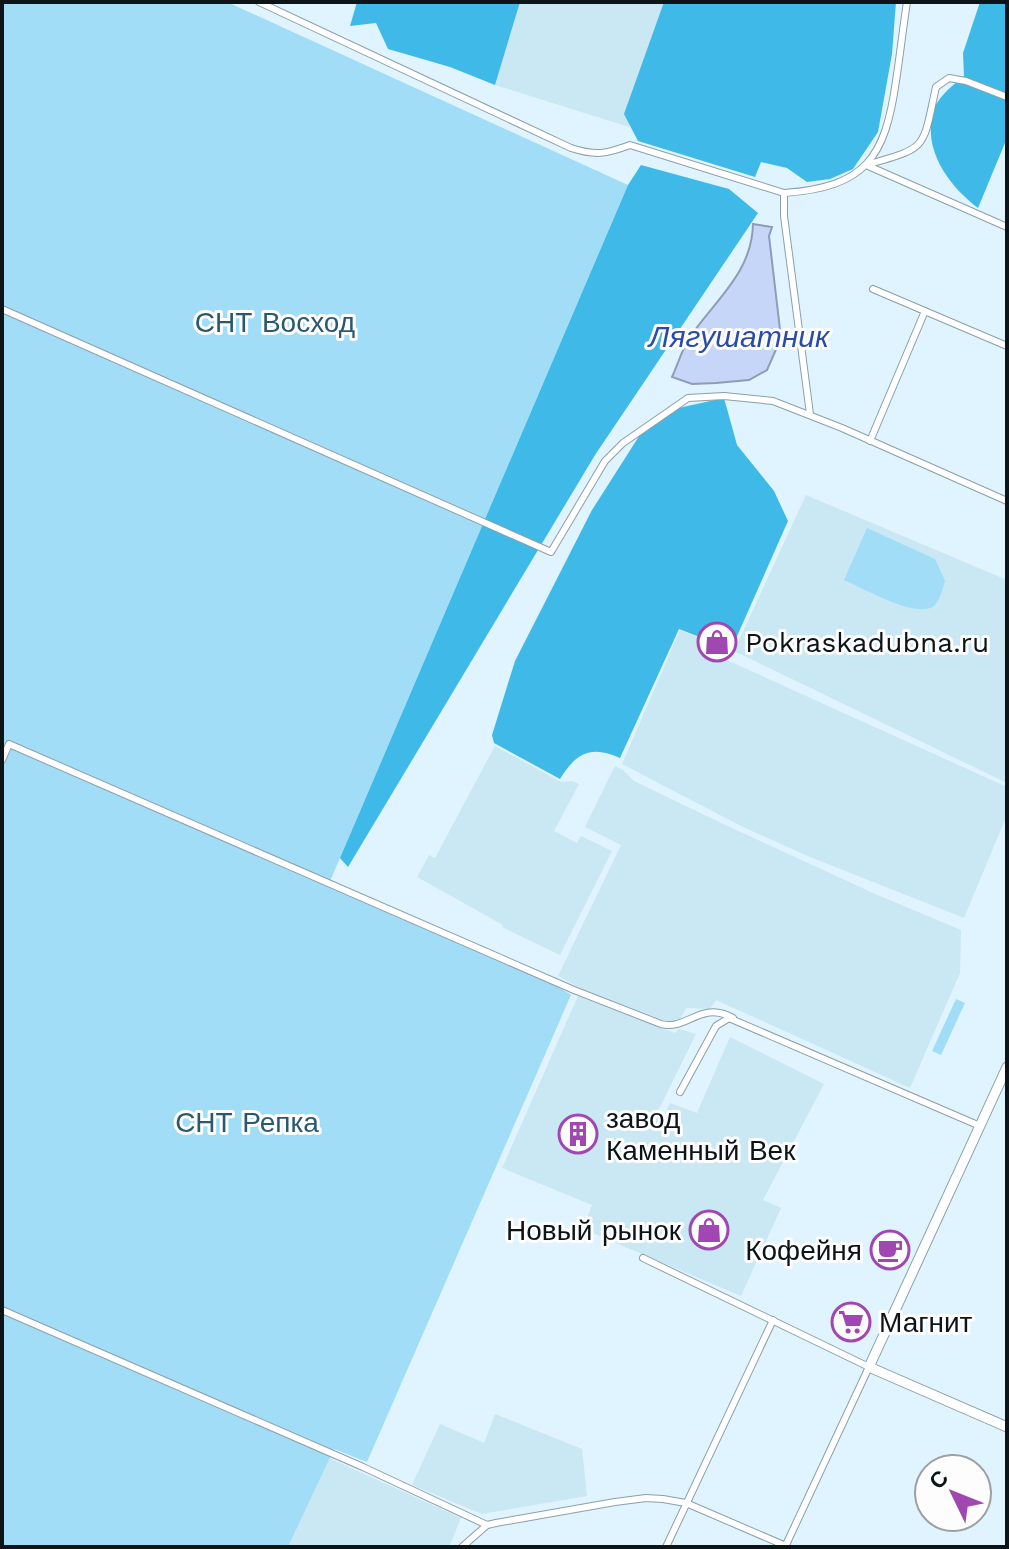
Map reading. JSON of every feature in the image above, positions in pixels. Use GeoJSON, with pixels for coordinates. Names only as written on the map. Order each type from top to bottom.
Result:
{"type":"FeatureCollection","features":[{"type":"Feature","properties":{"kind":"main road"},"geometry":{"type":"LineString","coordinates":[[1007,1067],[869,1367],[1007,1427]]}},
{"type":"Feature","properties":{"kind":"street"},"geometry":{"type":"LineString","coordinates":[[259,2],[571,148],[606,154],[630,145],[784,193],[810,191],[847,178],[866,165],[881,146],[891,118],[907,2]]}},
{"type":"Feature","properties":{"kind":"street"},"geometry":{"type":"LineString","coordinates":[[866,165],[911,152],[924,139],[936,87],[949,78],[966,81],[1007,97]]}},
{"type":"Feature","properties":{"kind":"street"},"geometry":{"type":"LineString","coordinates":[[866,165],[1007,227]]}},
{"type":"Feature","properties":{"kind":"street"},"geometry":{"type":"LineString","coordinates":[[784,193],[784,216],[810,414]]}},
{"type":"Feature","properties":{"kind":"street"},"geometry":{"type":"LineString","coordinates":[[873,289],[1007,346]]}},
{"type":"Feature","properties":{"kind":"street"},"geometry":{"type":"LineString","coordinates":[[2,309],[551,552],[605,461],[623,443],[688,398],[749,397],[773,401],[810,414],[1007,501]]}},
{"type":"Feature","properties":{"kind":"street"},"geometry":{"type":"LineString","coordinates":[[870,441],[925,311]]}},
{"type":"Feature","properties":{"kind":"street"},"geometry":{"type":"LineString","coordinates":[[2,760],[9,744],[574,990],[672,1026],[697,1014],[722,1012],[980,1126]]}},
{"type":"Feature","properties":{"kind":"street"},"geometry":{"type":"LineString","coordinates":[[680,1092],[716,1026],[721,1020],[733,1018]]}},
{"type":"Feature","properties":{"kind":"street"},"geometry":{"type":"LineString","coordinates":[[462,1547],[487,1525],[646,1498],[686,1503],[786,1547],[869,1367],[643,1258]]}},
{"type":"Feature","properties":{"kind":"street"},"geometry":{"type":"LineString","coordinates":[[2,1310],[363,1467],[487,1525]]}},
{"type":"Feature","properties":{"kind":"street"},"geometry":{"type":"LineString","coordinates":[[666,1547],[773,1320]]}},
{"type":"Feature","properties":{"kind":"shaded area"},"geometry":{"type":"Polygon","coordinates":[[[357,2],[520,2],[495,85],[450,67],[388,49],[376,23],[350,26],[357,2]]]}},
{"type":"Feature","properties":{"kind":"shaded area"},"geometry":{"type":"Polygon","coordinates":[[[520,2],[668,2],[629,127],[495,85],[520,2]]]}},
{"type":"Feature","properties":{"kind":"shaded area"},"geometry":{"type":"Polygon","coordinates":[[[664,2],[896,2],[892,54],[878,132],[853,169],[830,179],[807,182],[787,168],[761,162],[755,177],[638,141],[624,114],[664,2]]]}},
{"type":"Feature","properties":{"kind":"shaded area"},"geometry":{"type":"Polygon","coordinates":[[[980,2],[1007,2],[1007,138],[978,208],[957,189],[940,165],[931,138],[931,124],[939,100],[964,76],[963,53],[980,2]]]}},
{"type":"Feature","properties":{"kind":"shaded area"},"geometry":{"type":"Polygon","coordinates":[[[641,165],[729,189],[758,213],[595,455],[348,867],[340,858],[628,185],[641,165]]]}},
{"type":"Feature","properties":{"kind":"shaded area"},"geometry":{"type":"Polygon","coordinates":[[[724,398],[737,445],[774,491],[788,521],[734,643],[718,638],[707,640],[679,629],[620,758],[601,752],[585,754],[572,763],[560,779],[494,743],[492,735],[515,661],[592,510],[643,430],[674,409],[724,398]]]}},
{"type":"Feature","properties":{"kind":"shaded area"},"geometry":{"type":"Polygon","coordinates":[[[806,495],[1007,580],[1007,783],[734,651],[806,495]]]}},
{"type":"Feature","properties":{"kind":"shaded area"},"geometry":{"type":"Polygon","coordinates":[[[680,630],[712,644],[719,642],[731,647],[727,660],[1007,787],[1007,815],[964,918],[743,827],[622,764],[680,630]]]}},
{"type":"Feature","properties":{"kind":"shaded area"},"geometry":{"type":"Polygon","coordinates":[[[495,746],[561,782],[579,784],[554,831],[577,843],[581,836],[612,851],[560,955],[502,927],[417,877],[429,855],[435,858],[495,746]]]}},
{"type":"Feature","properties":{"kind":"shaded area"},"geometry":{"type":"Polygon","coordinates":[[[615,766],[634,781],[719,822],[961,930],[960,973],[910,1088],[716,1000],[710,1009],[686,1008],[680,1019],[666,1021],[582,989],[558,976],[621,845],[585,827],[615,766]]]}},
{"type":"Feature","properties":{"kind":"shaded area"},"geometry":{"type":"Polygon","coordinates":[[[578,996],[675,1033],[679,1029],[696,1034],[658,1111],[665,1114],[670,1103],[697,1113],[730,1037],[824,1084],[763,1200],[781,1208],[741,1296],[583,1229],[592,1205],[502,1168],[578,996]]]}},
{"type":"Feature","properties":{"kind":"shaded area"},"geometry":{"type":"Polygon","coordinates":[[[495,1414],[582,1449],[587,1496],[482,1514],[412,1485],[440,1424],[484,1443],[495,1414]]]}},
{"type":"Feature","properties":{"kind":"shaded area"},"geometry":{"type":"Polygon","coordinates":[[[329,1458],[461,1518],[449,1547],[288,1547],[329,1458]]]}},
{"type":"Feature","properties":{"kind":"green space"},"geometry":{"type":"Polygon","coordinates":[[[2,2],[227,2],[628,185],[328,886],[549,981],[571,995],[367,1462],[334,1449],[288,1547],[2,1547],[2,2]]]}},
{"type":"Feature","properties":{"kind":"green space"},"geometry":{"type":"Polygon","coordinates":[[[867,528],[935,559],[945,581],[935,605],[927,609],[904,606],[844,580],[867,528]]]}},
{"type":"Feature","properties":{"kind":"green space"},"geometry":{"type":"Polygon","coordinates":[[[956,999],[965,1003],[941,1055],[932,1051],[956,999]]]}},
{"type":"Feature","properties":{"kind":"water","name":"Лягушатник"},"geometry":{"type":"Polygon","coordinates":[[[753,224],[772,227],[769,236],[781,338],[767,370],[749,380],[716,383],[692,384],[672,377],[690,337],[739,272],[751,241],[753,224]]]}},
{"type":"Feature","properties":{"kind":"place","name":"Pokraskadubna.ru"},"geometry":{"type":"Point","coordinates":[717,642]}},
{"type":"Feature","properties":{"kind":"place","name":"завод Каменный Век"},"geometry":{"type":"Point","coordinates":[578,1134]}},
{"type":"Feature","properties":{"kind":"place","name":"Новый рынок"},"geometry":{"type":"Point","coordinates":[709,1230]}},
{"type":"Feature","properties":{"kind":"place","name":"Кофейня"},"geometry":{"type":"Point","coordinates":[890,1250]}},
{"type":"Feature","properties":{"kind":"place","name":"Магнит"},"geometry":{"type":"Point","coordinates":[851,1322]}},
{"type":"Feature","properties":{"kind":"park label","name":"СНТ Восход"},"geometry":{"type":"Point","coordinates":[275,322]}},
{"type":"Feature","properties":{"kind":"park label","name":"СНТ Репка"},"geometry":{"type":"Point","coordinates":[247,1122]}}]}
